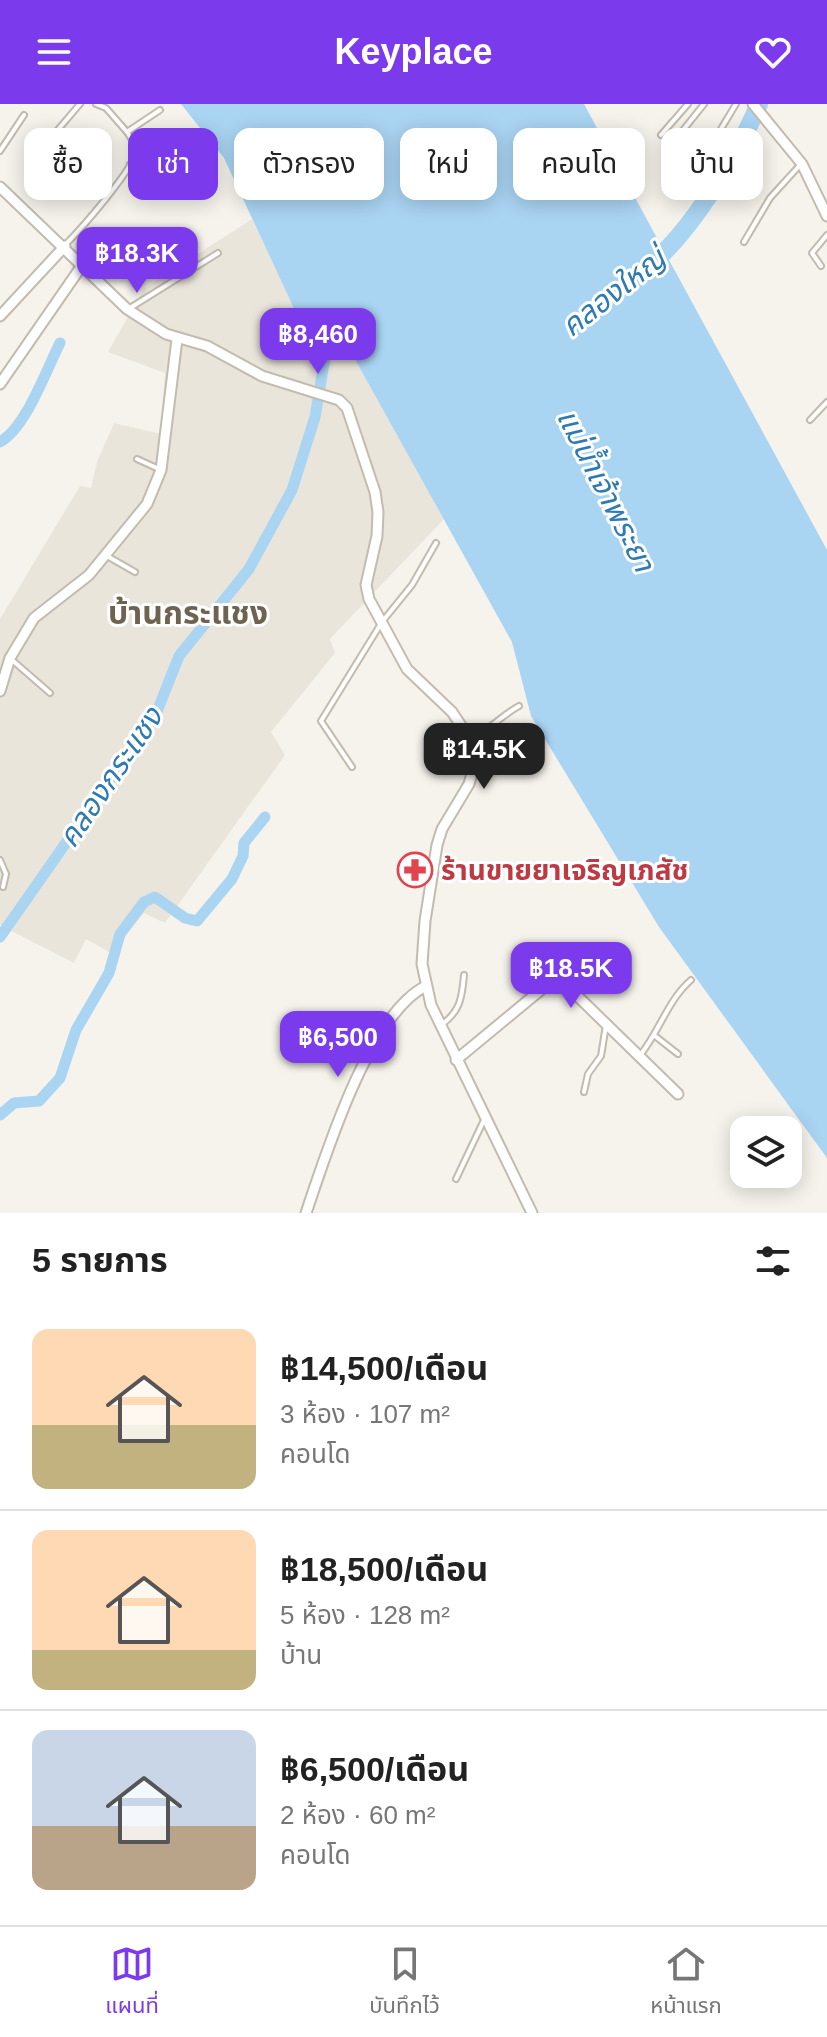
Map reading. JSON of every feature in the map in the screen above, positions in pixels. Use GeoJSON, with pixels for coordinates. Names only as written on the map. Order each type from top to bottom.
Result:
{"type":"FeatureCollection","features":[{"type":"Feature","properties":{"kind":"street"},"geometry":{"type":"LineString","coordinates":[[753,104],[802,164],[827,216]]}},
{"type":"Feature","properties":{"kind":"street"},"geometry":{"type":"LineString","coordinates":[[0,187],[65,246],[127,309],[177,339],[207,346],[250,370],[339,400],[351,414],[375,492],[379,524],[366,585],[369,599],[407,669],[452,712],[464,730],[473,770],[469,784],[442,829],[435,860],[423,948],[426,986],[439,1027],[532,1213]]}},
{"type":"Feature","properties":{"kind":"street"},"geometry":{"type":"LineString","coordinates":[[0,316],[65,246]]}},
{"type":"Feature","properties":{"kind":"street"},"geometry":{"type":"LineString","coordinates":[[0,384],[83,264]]}},
{"type":"Feature","properties":{"kind":"street"},"geometry":{"type":"LineString","coordinates":[[0,691],[10,658],[34,618],[62,599],[107,556],[147,504],[161,470],[177,339]]}},
{"type":"Feature","properties":{"kind":"street"},"geometry":{"type":"LineString","coordinates":[[456,1060],[555,981],[574,990],[678,1094]]}},
{"type":"Feature","properties":{"kind":"street"},"geometry":{"type":"LineString","coordinates":[[306,1213],[338,1121],[362,1069],[405,999],[426,986]]}},
{"type":"Feature","properties":{"kind":"lane"},"geometry":{"type":"LineString","coordinates":[[59,128],[80,104]]}},
{"type":"Feature","properties":{"kind":"lane"},"geometry":{"type":"LineString","coordinates":[[96,104],[106,108],[127,132],[160,110]]}},
{"type":"Feature","properties":{"kind":"lane"},"geometry":{"type":"LineString","coordinates":[[667,128],[688,104]]}},
{"type":"Feature","properties":{"kind":"lane"},"geometry":{"type":"LineString","coordinates":[[685,128],[704,104]]}},
{"type":"Feature","properties":{"kind":"lane"},"geometry":{"type":"LineString","coordinates":[[722,128],[736,104]]}},
{"type":"Feature","properties":{"kind":"lane"},"geometry":{"type":"LineString","coordinates":[[0,151],[24,115]]}},
{"type":"Feature","properties":{"kind":"lane"},"geometry":{"type":"LineString","coordinates":[[744,242],[770,198],[802,164]]}},
{"type":"Feature","properties":{"kind":"lane"},"geometry":{"type":"LineString","coordinates":[[112,190],[128,167]]}},
{"type":"Feature","properties":{"kind":"lane"},"geometry":{"type":"LineString","coordinates":[[65,246],[103,200]]}},
{"type":"Feature","properties":{"kind":"lane"},"geometry":{"type":"LineString","coordinates":[[821,266],[812,253],[827,235]]}},
{"type":"Feature","properties":{"kind":"lane"},"geometry":{"type":"LineString","coordinates":[[127,309],[218,253]]}},
{"type":"Feature","properties":{"kind":"lane"},"geometry":{"type":"LineString","coordinates":[[810,420],[827,402]]}},
{"type":"Feature","properties":{"kind":"lane"},"geometry":{"type":"LineString","coordinates":[[137,459],[161,470]]}},
{"type":"Feature","properties":{"kind":"lane"},"geometry":{"type":"LineString","coordinates":[[352,767],[321,721],[382,622],[403,599],[436,543]]}},
{"type":"Feature","properties":{"kind":"lane"},"geometry":{"type":"LineString","coordinates":[[107,556],[135,572]]}},
{"type":"Feature","properties":{"kind":"lane"},"geometry":{"type":"LineString","coordinates":[[10,658],[50,693]]}},
{"type":"Feature","properties":{"kind":"lane"},"geometry":{"type":"LineString","coordinates":[[467,741],[483,734],[502,715],[519,706]]}},
{"type":"Feature","properties":{"kind":"lane"},"geometry":{"type":"LineString","coordinates":[[0,860],[6,874],[3,887]]}},
{"type":"Feature","properties":{"kind":"lane"},"geometry":{"type":"LineString","coordinates":[[439,1027],[459,1008],[464,975]]}},
{"type":"Feature","properties":{"kind":"lane"},"geometry":{"type":"LineString","coordinates":[[639,1056],[655,1036],[672,999],[691,980]]}},
{"type":"Feature","properties":{"kind":"lane"},"geometry":{"type":"LineString","coordinates":[[584,1092],[588,1074],[601,1056],[607,1023]]}},
{"type":"Feature","properties":{"kind":"lane"},"geometry":{"type":"LineString","coordinates":[[655,1036],[678,1054]]}},
{"type":"Feature","properties":{"kind":"lane"},"geometry":{"type":"LineString","coordinates":[[456,1179],[485,1118]]}},
{"type":"Feature","properties":{"kind":"shaded area"},"geometry":{"type":"Polygon","coordinates":[[[252,219],[304,329],[352,354],[444,519],[330,639],[335,653],[271,732],[285,755],[165,923],[144,913],[111,953],[86,939],[74,963],[0,925],[0,619],[80,486],[91,488],[97,462],[114,423],[161,434],[165,373],[108,352],[144,289],[252,219]]]}},
{"type":"Feature","properties":{"kind":"water","name":"แม่น้ำเจ้าพระยา"},"geometry":{"type":"Polygon","coordinates":[[[181,104],[584,104],[597,128],[513,128],[513,200],[636,200],[827,550],[827,1158],[802,1124],[802,1116],[796,1116],[659,927],[531,716],[512,642],[352,354],[304,330],[244,200],[384,200],[384,128],[234,128],[234,180],[218,150],[218,128],[200,128],[181,104]]]}},
{"type":"Feature","properties":{"kind":"waterway","name":"คลองใหญ่"},"geometry":{"type":"LineString","coordinates":[[646,268],[679,236],[711,193],[759,104]]}},
{"type":"Feature","properties":{"kind":"waterway","name":"คลองกระแชง"},"geometry":{"type":"LineString","coordinates":[[0,937],[156,714],[179,656],[249,569],[292,490],[315,417],[330,328]]}},
{"type":"Feature","properties":{"kind":"waterway"},"geometry":{"type":"LineString","coordinates":[[0,442],[27,412],[60,343]]}},
{"type":"Feature","properties":{"kind":"waterway"},"geometry":{"type":"LineString","coordinates":[[0,1115],[14,1103],[39,1101],[60,1078],[76,1030],[109,973],[120,934],[144,902],[155,897],[185,918],[197,921],[232,879],[243,856],[244,843],[265,817]]}},
{"type":"Feature","properties":{"kind":"place","name":"ร้านขายยาเจริญเภสัช"},"geometry":{"type":"Point","coordinates":[415,870]}},
{"type":"Feature","properties":{"kind":"district","name":"บ้านกระแชง"},"geometry":{"type":"Point","coordinates":[188,613]}}]}
